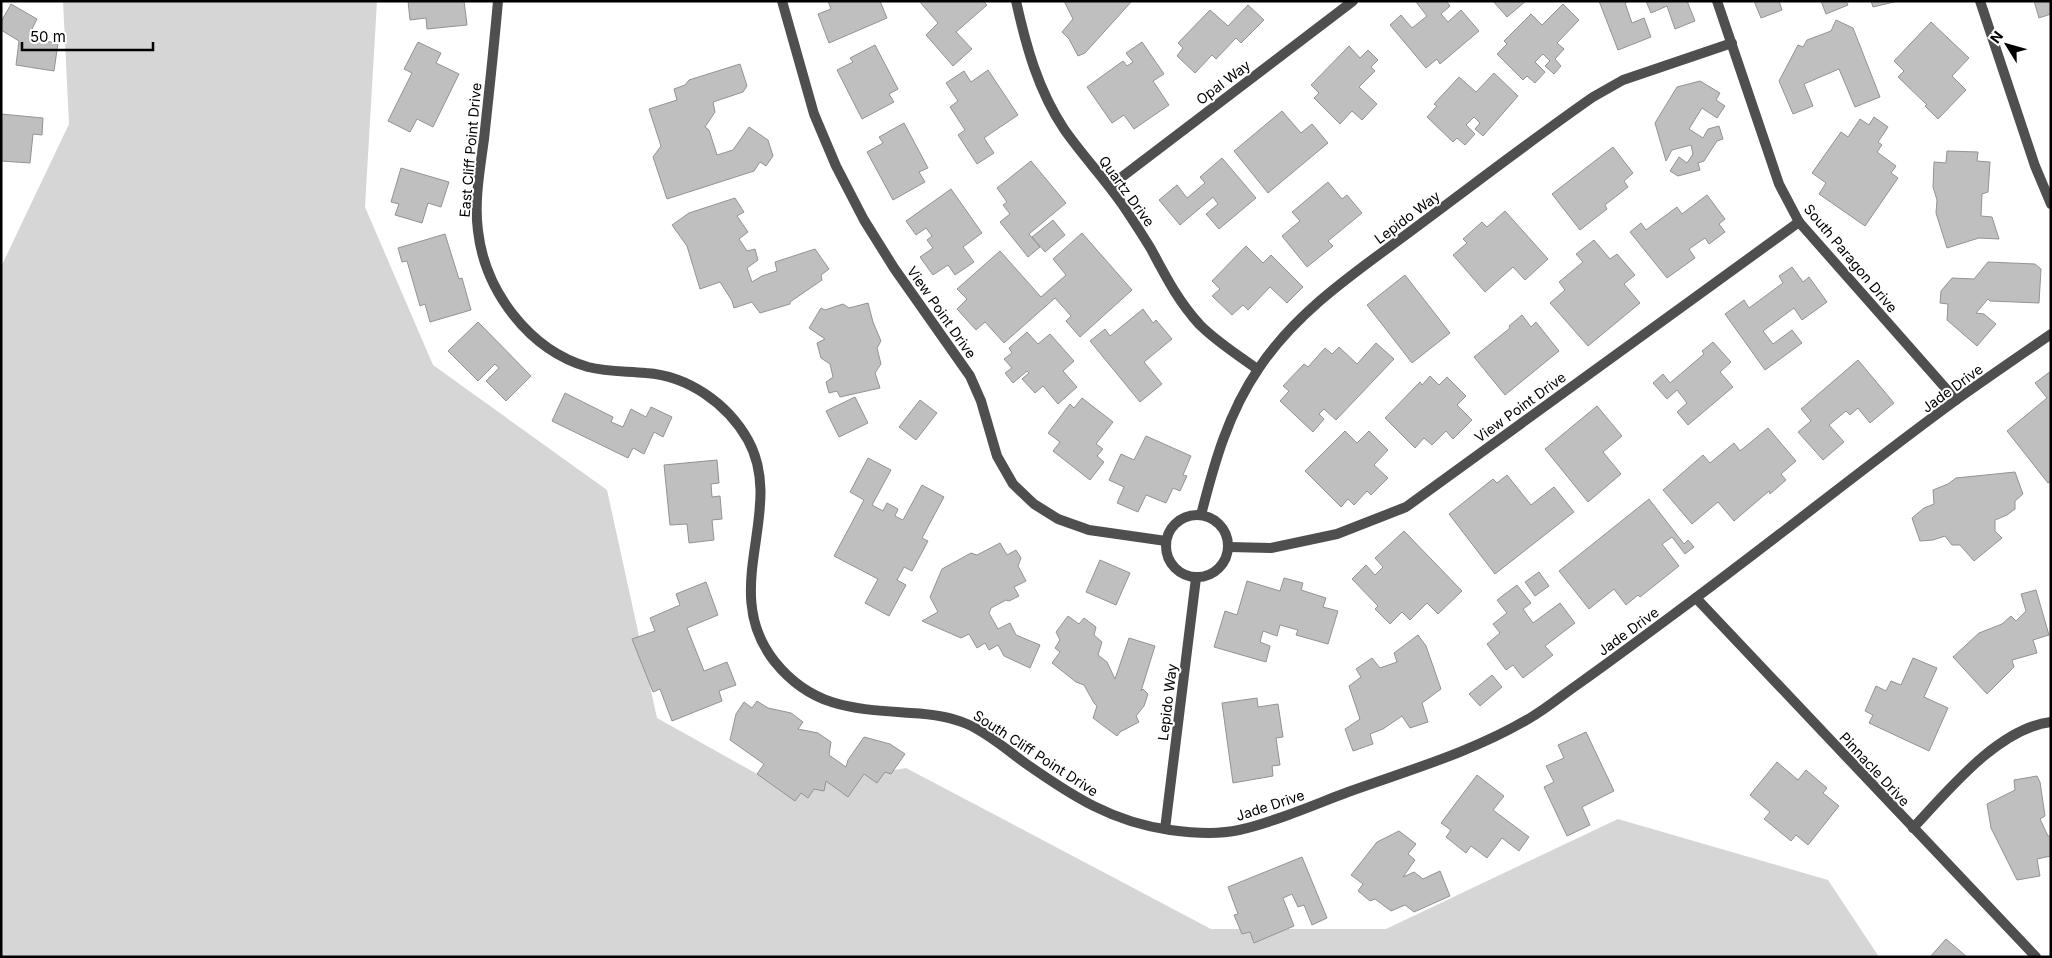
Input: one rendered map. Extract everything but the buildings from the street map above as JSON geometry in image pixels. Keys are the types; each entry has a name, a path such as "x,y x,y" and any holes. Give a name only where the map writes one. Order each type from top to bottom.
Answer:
{"street":[{"name":"East Cliff Point Drive","path":"498,1 477,194 477,228 483,260 494,288 514,316 539,342"},
{"name":"View Point Drive","path":"782,1 814,114 836,166 864,220 894,268 970,376 981,401 996,456 1013,484 1034,504 1058,519 1088,530 1166,542"},
{"name":"Quartz Drive","path":"1016,1 1028,51 1048,102 1064,128 1110,186 1151,249 1167,281 1182,304 1201,326 1258,369"},
{"name":"Opal Way","path":"1110,186 1353,1"},
{"name":"South Paragon Drive","path":"1717,1 1779,184 1799,222 1956,400"},
{"path":"1980,1 2035,166 2051,204"},
{"name":"Lepido Way","path":"1201,515 1216,458 1227,426 1258,369 1275,346 1321,299 1593,97 1622,80 1732,43"},
{"name":"View Point Drive","path":"1229,548 1270,548 1337,534 1406,506 1799,222"},
{"name":"Jade Drive","path":"1165,830 1199,833 1236,831 1304,809 1473,747 1531,718 1696,598 1956,400 2051,334"},
{"name":"South Cliff Point Drive","path":"539,342 584,366 618,373 648,373 679,380 706,394 730,415 748,440 759,467 760,496 750,579 750,606 757,630 772,658 790,678 811,693 838,705 859,709 947,717 972,726 1061,788 1089,805 1119,819 1165,830"},
{"path":"1201,515 1214,520 1222,527 1227,537 1229,548 1226,561 1219,569 1210,575 1196,578 1188,577 1177,571 1170,563 1166,552 1166,542 1172,528 1180,520 1190,516 1201,515"},
{"name":"Lepido Way","path":"1165,830 1196,578"},
{"name":"Pinnacle Drive","path":"1696,598 2036,957"},
{"path":"1913,828 1977,761 2009,738 2042,723 2051,722"}],"shaded area":[{"path":"63,1 377,1 365,207 433,365 607,490 657,718 784,789 906,768 1211,929 1386,929 1618,819 1828,880 1879,957 1,957 1,267 69,124"}]}
